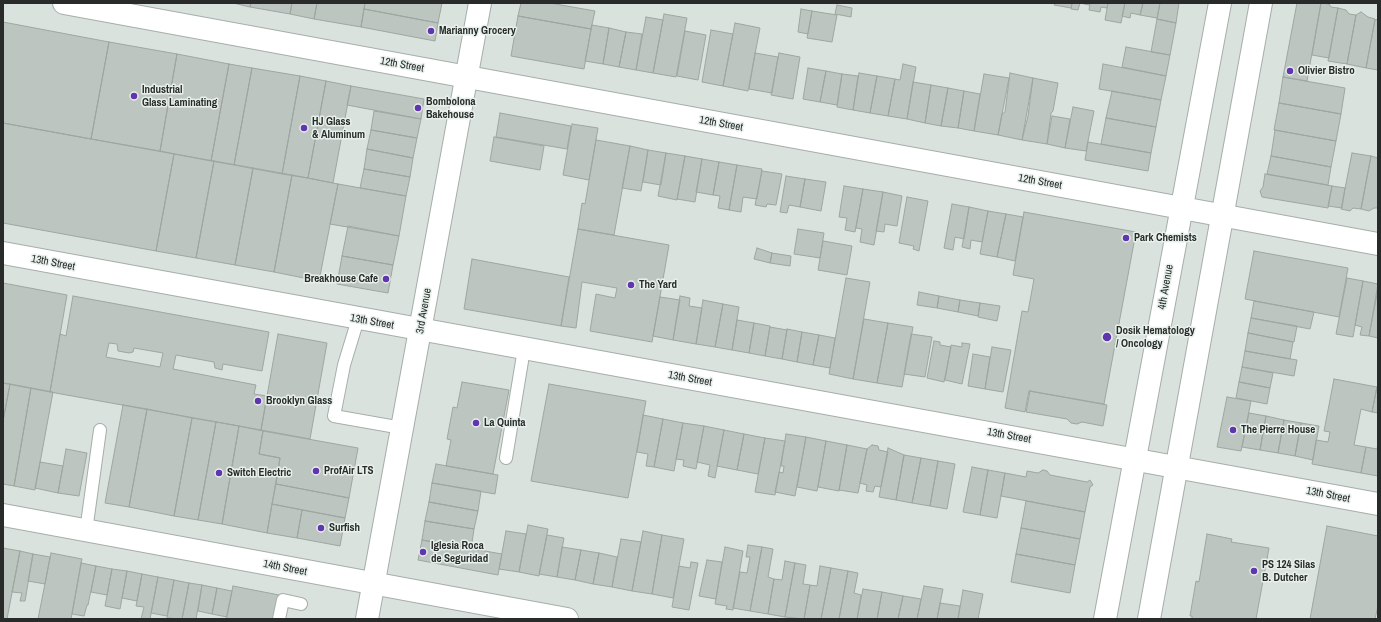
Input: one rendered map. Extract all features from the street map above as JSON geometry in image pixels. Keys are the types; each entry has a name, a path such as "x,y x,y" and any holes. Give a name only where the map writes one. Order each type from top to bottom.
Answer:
{"street":[{"name":"12th Street","path":"64,3 1378,244"},
{"name":"3rd Avenue","path":"367,619 480,3"},
{"name":"4th Avenue","path":"1105,619 1220,3"},
{"path":"1149,619 1261,3"},
{"name":"13th Street","path":"3,254 420,331 1177,466 1378,504"},
{"name":"14th Street","path":"3,515 567,619"}],"lane":[{"path":"358,319 344,365 334,416 402,428"},
{"path":"506,458 524,349"},
{"path":"86,531 100,430"},
{"path":"279,619 283,600 301,604"}],"building":[{"path":"233,3 251,3 250,7"},
{"path":"251,3 292,3 290,14 250,7"},
{"path":"292,3 317,3 314,19 290,14"},
{"path":"317,3 365,3 361,27 314,19"},
{"path":"365,3 442,3 438,23 364,9"},
{"path":"521,3 550,3 595,11 591,29 518,16"},
{"path":"1055,3 1072,3 1071,8 1054,5"},
{"path":"1072,3 1080,3 1078,10 1071,9"},
{"path":"1090,3 1108,3 1107,8 1101,7 1100,12 1089,10"},
{"path":"1108,3 1125,3 1121,23 1105,20"},
{"path":"1125,3 1143,3 1140,15 1131,13 1130,18 1122,16"},
{"path":"1143,3 1160,3 1157,18 1140,15"},
{"path":"1160,3 1179,3 1176,23 1157,19"},
{"path":"1297,3 1321,3 1307,81 1283,77"},
{"path":"1321,3 1329,4 1331,7 1338,8 1329,58 1312,55"},
{"path":"837,5 852,8 851,17 835,14"},
{"path":"1338,8 1346,10 1349,14 1356,15 1347,64 1328,61"},
{"path":"364,9 438,23 435,41 361,27"},
{"path":"801,9 812,11 808,34 798,32"},
{"path":"812,11 837,15 832,42 807,38"},
{"path":"1361,12 1368,17 1375,19 1366,68 1347,64 1356,15"},
{"path":"664,14 687,18 676,77 653,73"},
{"path":"518,16 591,29 584,69 511,56"},
{"path":"646,17 663,20 653,73 636,70"},
{"path":"1157,19 1176,23 1170,55 1151,52"},
{"path":"1378,19 1378,70 1366,68 1375,20"},
{"path":"3,22 109,42 91,139 3,123"},
{"path":"735,23 760,28 748,91 723,86"},
{"path":"592,25 609,28 603,64 585,61"},
{"path":"609,28 626,32 619,67 603,64"},
{"path":"711,30 733,34 723,86 702,82"},
{"path":"685,31 706,35 698,80 677,76"},
{"path":"626,32 642,34 636,70 619,67"},
{"name":"Industrial Glass Laminating","path":"109,42 177,54 160,151 91,139"},
{"path":"1126,47 1170,55 1166,76 1122,67"},
{"path":"755,53 778,57 772,93 749,89"},
{"path":"779,53 800,57 793,99 771,95"},
{"path":"177,54 229,64 211,161 160,151"},
{"path":"229,64 252,68 234,165 211,161"},
{"path":"903,64 916,67 907,119 888,116 895,79 900,80"},
{"path":"1103,64 1166,76 1161,100 1099,89"},
{"path":"252,68 300,76 282,174 234,165"},
{"path":"808,68 826,71 820,102 803,99"},
{"path":"826,71 842,74 837,105 820,102"},
{"path":"859,73 877,76 870,113 853,110"},
{"path":"1010,73 1033,78 1022,140 998,135 1002,114 1005,112"},
{"path":"842,74 858,76 853,110 837,107"},
{"path":"984,74 1009,78 998,135 974,131"},
{"name":"HJ Glass & Aluminum","path":"300,76 326,81 308,178 282,174"},
{"path":"877,76 895,79 888,116 870,113"},
{"path":"1283,77 1345,88 1341,114 1279,103"},
{"path":"1033,78 1058,83 1053,111 1051,113 1047,144 1022,140 1028,116"},
{"path":"326,81 351,86 333,183 308,178"},
{"path":"913,82 931,85 925,123 907,119"},
{"path":"931,85 948,88 941,126 925,123"},
{"path":"351,86 424,99 421,119 347,105"},
{"path":"948,88 964,91 958,128 941,126"},
{"path":"964,91 980,94 974,131 958,128"},
{"path":"1112,91 1161,100 1156,127 1106,118"},
{"path":"1279,103 1341,114 1336,141 1274,130"},
{"path":"1073,107 1094,111 1086,151 1065,148"},
{"path":"374,111 421,119 417,138 371,130"},
{"path":"500,113 571,126 567,149 496,137"},
{"path":"1052,116 1070,119 1065,148 1047,144"},
{"path":"1106,118 1156,127 1151,153 1101,144"},
{"path":"3,123 174,154 156,251 3,223"},
{"path":"572,124 598,128 589,180 563,175"},
{"path":"371,130 417,138 413,158 367,149"},
{"path":"1275,130 1336,141 1331,167 1271,156"},
{"path":"494,137 544,146 540,170 490,161"},
{"path":"596,140 630,146 614,235 578,229 582,203 585,204"},
{"path":"1088,142 1151,153 1148,171 1085,160"},
{"path":"630,146 648,150 641,191 622,188"},
{"path":"367,149 413,158 410,177 364,169"},
{"path":"648,150 666,153 661,185 643,182"},
{"path":"666,153 685,156 677,200 658,196"},
{"path":"1352,153 1371,156 1361,209 1353,208 1350,211 1341,209"},
{"path":"174,154 214,161 196,258 156,251"},
{"path":"685,156 702,159 695,202 677,199"},
{"path":"1271,156 1331,167 1328,185 1267,174"},
{"path":"1371,156 1378,158 1378,208 1374,208 1369,211 1361,209"},
{"path":"702,159 719,162 713,195 696,192"},
{"path":"214,161 253,168 235,265 196,258"},
{"path":"719,162 737,165 729,210 718,208 720,196 713,195"},
{"path":"737,165 762,169 757,199 743,197 741,212 729,210"},
{"path":"253,168 292,175 274,272 235,265"},
{"path":"364,169 410,177 406,196 360,188"},
{"path":"762,171 782,174 776,205 767,204 766,207 755,205"},
{"path":"1265,174 1332,186 1328,208 1262,197 1260,191 1263,187"},
{"path":"292,175 338,184 319,281 274,272"},
{"path":"786,176 805,179 800,207 789,205 787,213 780,212"},
{"path":"805,179 826,182 821,211 800,207"},
{"path":"338,184 406,196 399,236 330,224"},
{"path":"844,186 863,189 855,232 845,230 847,218 839,217"},
{"path":"1332,186 1345,188 1342,208 1328,206"},
{"path":"863,189 883,192 874,245 860,242 862,229 856,228"},
{"path":"883,192 902,196 897,226 885,224 884,232 876,231"},
{"path":"907,197 928,201 919,251 913,249 914,246 899,243"},
{"path":"952,204 969,207 964,239 955,237 953,250 944,248"},
{"path":"969,207 988,211 982,242 971,240 970,249 962,247"},
{"path":"988,211 1006,214 997,257 980,254"},
{"path":"1024,212 1136,232 1104,404 1029,391 1025,412 1005,408 1022,311 1028,312 1034,279 1013,275"},
{"path":"1006,214 1023,217 1015,261 997,257"},
{"path":"348,226 399,236 393,265 342,256"},
{"name":"The Yard","path":"578,229 669,245 652,342 590,331 596,294 615,298 617,288 582,282 576,328 561,326"},
{"path":"798,229 824,233 820,258 794,254"},
{"path":"823,241 852,246 847,275 818,270"},
{"path":"757,248 772,253 770,263 754,259"},
{"path":"1254,251 1348,268 1339,317 1245,299"},
{"path":"772,253 791,256 790,266 770,263"},
{"path":"342,256 393,265 388,293 337,284"},
{"path":"472,259 569,277 561,326 464,309"},
{"path":"846,278 870,282 853,379 829,374"},
{"path":"1347,278 1363,281 1353,337 1336,334"},
{"path":"1363,281 1378,284 1369,336 1360,335 1362,327 1355,325"},
{"path":"3,283 67,295 50,392 3,383"},
{"path":"1378,289 1378,338 1369,336"},
{"path":"919,292 939,296 937,308 917,305"},
{"path":"73,296 269,332 262,371 223,364 222,370 215,368 214,362 176,355 173,369 256,385 254,394 267,396 261,430 50,392 60,334 66,336","holes":["109,343 117,344 118,351 129,353 133,352 134,348 163,353 160,367 106,357"]},
{"path":"680,296 690,298 689,306 702,308 696,344 673,340"},
{"path":"939,296 960,300 958,312 937,308"},
{"path":"660,297 680,300 673,340 653,336"},
{"path":"703,300 723,304 715,347 696,344"},
{"path":"960,300 980,303 978,316 958,312"},
{"path":"1254,301 1314,312 1310,329 1251,318"},
{"path":"980,303 1000,306 997,321 978,317"},
{"path":"723,304 739,307 732,350 715,347"},
{"path":"1251,318 1297,326 1294,342 1248,333"},
{"path":"864,319 888,323 877,383 853,379"},
{"path":"737,320 754,323 749,353 732,350"},
{"path":"754,323 770,326 765,356 749,353"},
{"path":"888,323 913,327 902,387 877,383"},
{"path":"770,327 787,330 782,359 765,356"},
{"path":"787,329 802,332 797,362 782,359"},
{"path":"802,332 819,335 813,365 797,362"},
{"path":"1248,333 1293,342 1290,359 1245,351"},
{"path":"278,334 327,343 310,439 261,430"},
{"path":"911,334 932,337 925,377 904,374"},
{"path":"819,335 835,338 830,368 813,365"},
{"path":"934,341 940,342 940,345 951,347 944,382 927,378"},
{"path":"962,343 970,344 962,384 945,380 951,345 962,347"},
{"path":"992,347 1011,350 1003,392 985,389"},
{"path":"1245,351 1297,360 1294,376 1242,367"},
{"path":"973,354 990,357 985,389 968,386"},
{"path":"1242,367 1273,373 1270,388 1239,382"},
{"path":"1334,379 1377,387 1372,412 1361,409 1354,445 1366,447 1361,473 1312,464 1316,440 1328,442 1330,432 1324,431"},
{"name":"La Quinta","path":"462,382 509,390 493,474 446,466 451,440 447,439 453,407 457,408"},
{"path":"1239,382 1270,388 1267,404 1236,398"},
{"path":"3,383 10,384 3,421"},
{"path":"10,384 31,388 14,486 3,484 3,421"},
{"path":"549,384 646,401 628,498 531,481"},
{"path":"1378,387 1378,413 1372,412"},
{"path":"31,388 53,392 35,490 14,486"},
{"path":"1030,391 1107,405 1103,426 1082,422 1077,424 1071,423 1067,419 1026,412"},
{"name":"The Pierre House","path":"1227,397 1251,401 1241,451 1217,447"},
{"path":"123,405 147,409 129,507 105,503"},
{"path":"147,409 192,418 174,516 129,507"},
{"path":"1249,413 1266,416 1260,450 1242,447"},
{"path":"643,415 663,419 654,467 646,466 648,454 637,452"},
{"path":"1266,416 1284,420 1278,453 1260,450"},
{"path":"192,418 216,422 198,520 174,516"},
{"path":"663,419 683,423 674,471 654,467"},
{"path":"1284,420 1301,423 1295,456 1278,453"},
{"name":"Switch Electric","path":"216,422 239,426 222,524 198,520"},
{"path":"683,423 704,426 696,469 683,466 684,460 676,459"},
{"path":"1301,423 1319,426 1313,460 1295,456"},
{"path":"239,426 263,431 259,454 280,458 267,533 222,524"},
{"path":"704,426 724,430 715,478 708,476 710,465 697,462"},
{"path":"724,430 744,434 737,470 717,466"},
{"name":"ProfAir LTS","path":"263,431 358,448 349,498 276,484 280,458 259,454"},
{"path":"744,434 765,438 758,474 737,470"},
{"path":"786,434 806,437 795,496 775,492 779,472 783,473 784,466 781,466"},
{"path":"806,437 826,441 817,491 797,487"},
{"path":"765,438 785,441 775,495 755,492"},
{"path":"826,441 847,445 839,491 818,487"},
{"path":"1378,444 1378,476 1361,473 1366,447 1377,449"},
{"path":"847,445 867,449 858,493 839,490"},
{"path":"872,445 878,446 879,450 888,452 881,487 875,486 873,492 866,491 867,485 860,483 867,449"},
{"path":"888,448 904,455 896,500 879,497"},
{"path":"66,449 87,453 79,496 58,493"},
{"path":"904,455 921,458 912,503 896,500"},
{"path":"921,458 938,461 930,506 912,503"},
{"path":"938,461 955,464 947,509 930,506"},
{"path":"40,462 63,466 58,493 35,488"},
{"path":"436,464 498,475 495,494 432,483"},
{"path":"972,467 988,470 980,515 963,512"},
{"path":"988,470 1005,473 997,518 980,515"},
{"path":"1043,470 1047,471 1050,475 1087,482 1090,480 1093,485 1090,487 1085,512 1001,496 1005,473 1026,477 1027,471 1038,473"},
{"path":"432,483 481,491 478,511 429,502"},
{"path":"276,484 349,498 345,518 272,504"},
{"path":"1026,501 1085,512 1080,539 1021,528"},
{"path":"429,502 478,511 474,529 425,521"},
{"path":"272,504 302,510 297,538 267,533"},
{"name":"Surfish","path":"302,510 345,518 340,546 297,538"},
{"path":"425,521 474,529 471,549 422,540"},
{"path":"528,525 548,529 539,576 519,572"},
{"path":"1327,526 1378,536 1378,606 1375,619 1310,619"},
{"path":"1021,528 1080,539 1075,565 1016,554"},
{"path":"506,531 526,534 519,572 499,569"},
{"path":"643,531 662,535 652,594 632,591"},
{"path":"1207,534 1232,539 1231,542 1269,548 1256,619 1192,619 1192,616 1190,616 1196,581 1199,582"},
{"path":"547,535 564,538 557,577 539,574"},
{"path":"662,535 684,539 673,598 652,594"},
{"path":"621,539 641,542 632,591 612,587"},
{"path":"422,540 502,554 498,575 418,560"},
{"path":"748,545 762,547 750,611 733,608 740,572 747,573 750,557 746,557"},
{"path":"562,547 581,550 575,580 557,577"},
{"path":"725,547 743,551 733,610 726,609 727,606 715,604"},
{"path":"762,547 773,549 768,577 774,579 768,614 750,611"},
{"path":"3,548 20,551 7,619 3,619"},
{"path":"581,550 599,553 593,584 575,580"},
{"path":"20,551 33,554 25,601 20,601 22,593 12,592"},
{"path":"51,553 82,559 71,619 38,619"},
{"path":"599,553 617,557 612,587 593,584"},
{"path":"33,554 50,557 45,584 28,581"},
{"path":"1016,554 1075,565 1070,593 1011,582"},
{"path":"707,560 722,562 716,599 699,596"},
{"path":"785,561 795,563 785,617 768,614 774,579 782,580"},
{"path":"691,562 698,563 689,610 672,607 679,566 690,568"},
{"path":"81,563 96,566 88,605 84,616 72,614"},
{"path":"795,563 806,565 803,584 810,585 804,619 785,617"},
{"path":"96,566 112,569 107,595 91,592"},
{"path":"820,566 831,568 821,619 804,619 810,585 817,586"},
{"path":"831,568 848,571 839,619 821,619"},
{"path":"112,569 127,571 120,609 105,606"},
{"path":"127,571 142,574 137,601 122,598"},
{"path":"848,571 858,573 854,593 861,595 857,619 839,619"},
{"path":"142,574 158,577 150,619 141,619 144,607 136,606"},
{"path":"158,577 174,580 167,616 151,613"},
{"path":"174,580 189,583 182,619 167,618"},
{"path":"189,583 202,585 196,619 182,619"},
{"path":"202,585 217,588 212,614 198,611"},
{"path":"233,586 279,595 274,619 226,619"},
{"path":"924,586 943,589 937,619 917,619"},
{"path":"217,588 232,591 227,617 212,614"},
{"path":"863,589 882,592 877,619 857,619"},
{"path":"963,590 983,594 978,619 958,619"},
{"path":"882,592 903,596 898,619 877,619"},
{"path":"903,596 921,599 917,619 898,619"},
{"path":"940,603 960,606 958,619 937,619"}],"place":[{"name":"Marianny Grocery","path":"431,31"},
{"name":"Olivier Bistro","path":"1290,71"},
{"name":"Industrial Glass Laminating","path":"134,96"},
{"name":"Bombolona Bakehouse","path":"418,108"},
{"name":"HJ Glass & Aluminum","path":"304,128"},
{"name":"Park Chemists","path":"1126,238"},
{"name":"Breakhouse Cafe","path":"386,279"},
{"name":"The Yard","path":"631,285"},
{"name":"Dosik Hematology / Oncology","path":"1107,337"},
{"name":"Brooklyn Glass","path":"258,401"},
{"name":"La Quinta","path":"476,423"},
{"name":"The Pierre House","path":"1233,430"},
{"name":"ProfAir LTS","path":"316,471"},
{"name":"Switch Electric","path":"219,473"},
{"name":"Surfish","path":"321,528"},
{"name":"Iglesia Roca de Seguridad","path":"423,552"},
{"name":"PS 124 Silas B. Dutcher","path":"1254,571"}]}
